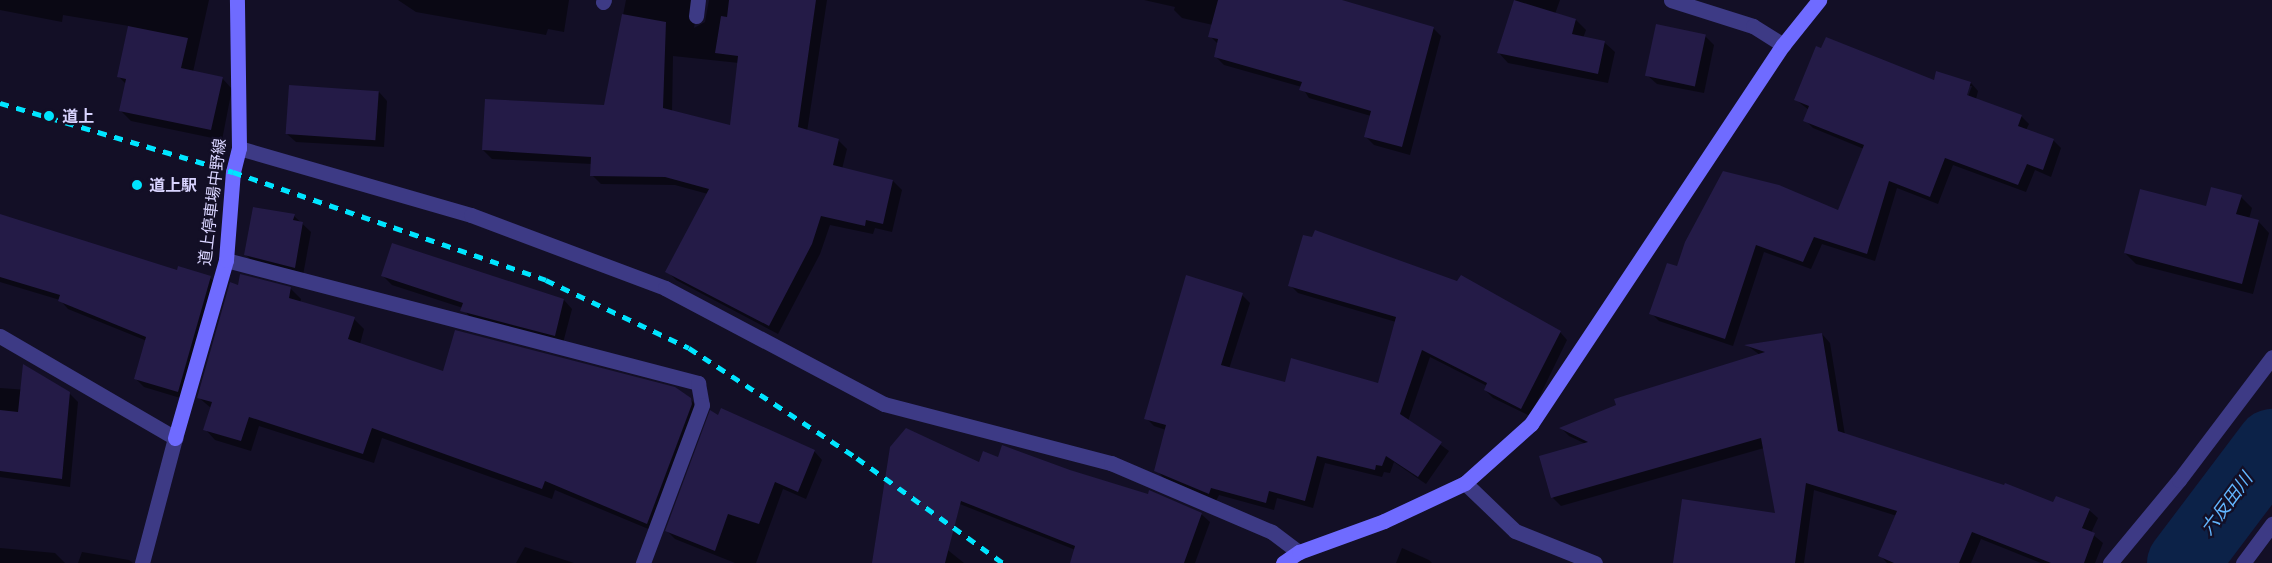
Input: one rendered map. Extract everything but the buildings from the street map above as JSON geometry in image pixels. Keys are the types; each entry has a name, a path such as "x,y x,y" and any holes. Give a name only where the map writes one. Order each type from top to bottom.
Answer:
{"street":[{"name":"道上停車場中野線","path":"175,438 226,260 233,172 239,148 237,0"},
{"path":"1671,0 1753,26 1783,45"},
{"path":"1283,563 1299,552 1384,521 1465,483 1531,424 1783,45 1819,0"},
{"path":"239,148 471,214 664,288 884,404 1111,463 1272,532 1299,552"},
{"path":"226,260 698,383 702,405 643,563"},
{"path":"0,336 175,438 142,563"},
{"path":"2110,563 2179,480 2272,357"},
{"path":"1465,483 1515,531 1595,563"},
{"path":"2243,563 2272,524"}],"waterway":[{"name":"六反田川","path":"2183,563 2272,445"}],"railway":[{"path":"0,103 233,172 546,280 689,348 857,458 1003,563"}],"place":[{"name":"道上","path":"49,116"},
{"name":"道上駅","path":"137,185"}]}
